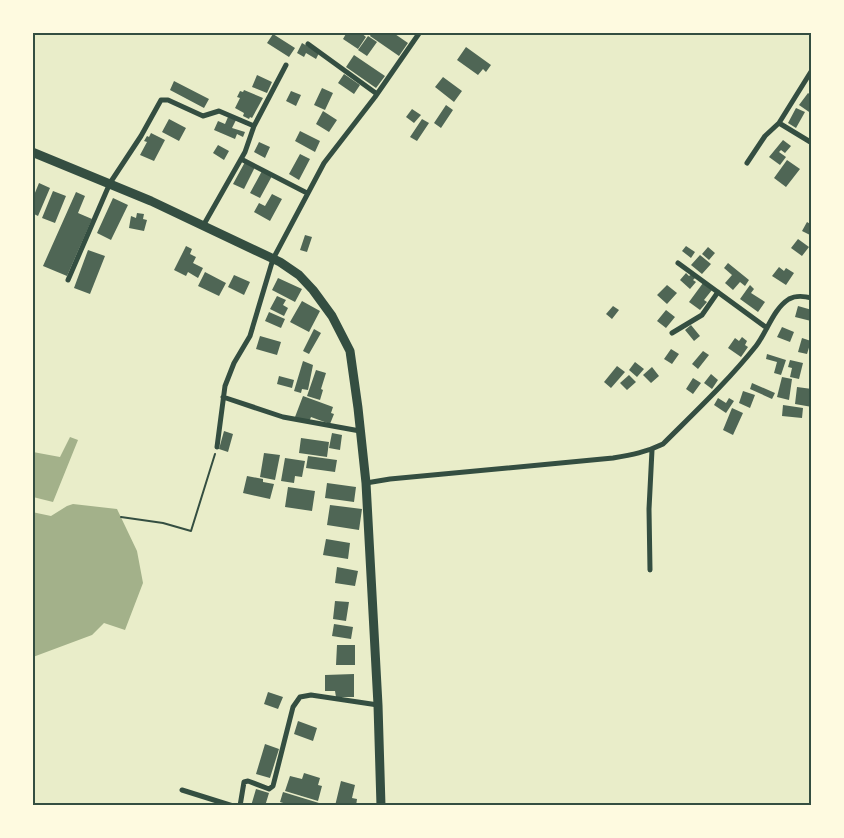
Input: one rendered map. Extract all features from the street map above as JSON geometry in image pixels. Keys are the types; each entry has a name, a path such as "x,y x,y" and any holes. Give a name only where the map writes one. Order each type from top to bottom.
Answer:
{"main road":[{"path":"32,152 110,183 273,259 299,275 313,290 332,316 350,351 366,483 378,705 381,806"}],"street":[{"path":"217,447 225,386 234,363 250,336 273,259 324,163 377,94 420,32"},
{"path":"308,44 377,94"},
{"path":"203,226 228,180 242,159 254,126 286,65"},
{"path":"746,163 765,136 779,123 812,70"},
{"path":"68,280 110,183 141,136 161,100 168,100 203,116 219,111 254,126"},
{"path":"779,123 812,143"},
{"path":"242,159 307,193"},
{"path":"678,263 767,328"},
{"path":"672,333 702,315 718,292"},
{"path":"366,483 415,476 613,458 652,450 663,444 730,378 758,344 780,307 796,296 812,298"},
{"path":"223,397 283,417 360,431"},
{"path":"650,570 649,509 652,450"},
{"path":"240,806 244,782 248,781 269,789 273,786 293,707 300,697 311,694 378,705"},
{"path":"182,790 233,806"}],"path":[{"path":"121,517 163,523 191,531 217,447"}],"shaded area":[{"path":"70,437 78,440 53,502 33,497 33,452 60,457"},
{"path":"73,504 117,509 137,551 143,583 125,630 104,623 92,635 33,657 32,512 51,516"}],"building":[{"path":"347,32 360,32 366,37 358,49 343,39"},
{"path":"372,32 392,32 408,43 399,56 370,36"},
{"path":"273,34 295,48 289,57 267,43"},
{"path":"368,36 377,42 367,56 358,50"},
{"path":"302,43 319,53 316,59 306,53 304,57 297,53"},
{"path":"466,47 491,65 486,72 483,69 478,75 457,60"},
{"path":"354,55 385,76 376,88 346,67"},
{"path":"344,74 360,85 354,94 338,83"},
{"path":"257,75 272,82 267,93 252,87"},
{"path":"443,77 462,91 454,102 435,87"},
{"path":"174,81 209,99 204,108 170,90"},
{"path":"322,88 333,93 325,110 314,105"},
{"path":"244,90 263,98 252,118 250,117 249,119 243,116 244,113 235,108 240,98 237,97 240,91 243,92"},
{"path":"291,91 301,95 296,106 286,101"},
{"path":"808,93 812,96 812,114 799,105"},
{"path":"446,105 453,110 441,128 434,123"},
{"path":"796,108 805,112 796,128 788,123"},
{"path":"412,109 421,115 414,123 406,117"},
{"path":"323,111 337,120 329,132 316,124"},
{"path":"228,117 236,120 232,128 245,132 243,137 237,134 235,139 214,130 218,121 225,124"},
{"path":"169,119 186,128 179,141 162,132"},
{"path":"422,119 429,123 417,141 410,137"},
{"path":"300,131 320,141 315,152 295,141"},
{"path":"151,133 165,140 154,161 140,155 147,142 144,141"},
{"path":"783,140 791,146 785,153 781,150 779,152 786,157 780,165 769,157"},
{"path":"259,142 270,147 265,158 254,152"},
{"path":"218,145 229,151 224,160 213,153"},
{"path":"300,154 310,159 299,180 289,174"},
{"path":"787,160 800,169 786,187 774,178"},
{"path":"245,162 255,167 244,189 233,184"},
{"path":"262,171 272,176 260,198 250,193"},
{"path":"39,183 50,188 38,216 32,213 32,200"},
{"path":"53,191 66,196 55,223 42,218"},
{"path":"76,192 85,196 78,213 92,219 67,276 43,266"},
{"path":"272,194 282,199 270,221 254,212 259,203 265,206"},
{"path":"113,198 128,205 111,240 97,233"},
{"path":"137,213 144,214 143,219 147,220 144,231 129,228 131,216 136,218"},
{"path":"807,222 812,225 812,236 802,231"},
{"path":"305,235 312,237 307,252 300,250"},
{"path":"798,239 809,247 802,256 791,248"},
{"path":"186,246 192,249 190,254 196,257 193,263 203,268 198,278 188,272 186,276 174,270"},
{"path":"686,246 695,252 691,258 682,251"},
{"path":"708,247 715,253 709,260 702,254"},
{"path":"88,250 105,256 90,294 74,288"},
{"path":"700,255 711,264 702,274 691,265"},
{"path":"728,263 749,280 745,286 740,282 733,290 725,283 732,275 724,268"},
{"path":"779,267 784,271 786,268 794,273 786,285 772,276"},
{"path":"205,272 226,283 219,296 198,286"},
{"path":"686,273 689,276 692,274 696,277 693,280 696,282 690,289 680,280"},
{"path":"234,275 250,282 244,295 228,287"},
{"path":"278,278 302,289 295,302 272,290"},
{"path":"703,283 712,290 704,300 707,302 700,310 689,302"},
{"path":"667,285 677,293 667,304 657,295"},
{"path":"750,285 754,289 751,293 765,302 758,312 740,299"},
{"path":"277,296 286,300 283,305 288,308 284,316 270,309"},
{"path":"302,301 320,311 309,332 290,322"},
{"path":"613,306 619,310 612,319 606,314"},
{"path":"798,306 812,310 811,321 795,317"},
{"path":"666,310 675,317 666,328 657,321"},
{"path":"269,312 285,319 281,328 265,321"},
{"path":"691,325 700,336 694,341 685,330"},
{"path":"782,327 794,332 790,342 777,337"},
{"path":"314,329 321,333 309,354 303,351"},
{"path":"260,336 281,342 277,355 256,349"},
{"path":"742,337 747,341 745,345 748,347 741,357 728,348 735,338 739,341"},
{"path":"802,338 811,341 807,354 798,352"},
{"path":"671,349 679,354 672,364 664,359"},
{"path":"703,351 709,355 698,369 692,364"},
{"path":"767,354 786,360 781,375 774,373 777,362 766,359"},
{"path":"790,360 803,363 799,379 790,377 792,368 788,367"},
{"path":"303,361 313,365 308,390 302,389 301,393 294,391"},
{"path":"635,362 644,369 637,377 629,370"},
{"path":"617,366 625,372 611,388 604,382"},
{"path":"652,367 659,376 651,383 643,375"},
{"path":"316,370 326,373 320,400 307,396"},
{"path":"711,374 718,380 712,389 704,383"},
{"path":"629,375 636,382 627,390 620,383"},
{"path":"279,376 294,380 292,388 277,384"},
{"path":"782,377 792,379 789,400 777,397"},
{"path":"693,378 701,383 693,394 686,389"},
{"path":"752,383 775,393 772,399 750,389"},
{"path":"797,387 812,389 812,407 795,404"},
{"path":"743,391 755,395 750,408 739,403"},
{"path":"303,396 333,407 331,413 334,414 330,424 311,417 309,422 295,417"},
{"path":"718,398 726,403 729,398 734,401 726,413 714,405"},
{"path":"783,405 803,408 802,418 782,416"},
{"path":"732,408 743,413 733,435 723,430"},
{"path":"224,431 233,434 228,452 219,449"},
{"path":"332,433 342,435 340,450 329,448"},
{"path":"301,438 329,442 327,457 299,453"},
{"path":"264,453 280,455 275,480 260,477"},
{"path":"308,456 337,460 335,472 306,468"},
{"path":"285,458 305,461 302,477 295,476 294,483 281,481"},
{"path":"247,476 263,479 263,482 274,484 270,499 243,493"},
{"path":"327,483 356,487 354,502 325,498"},
{"path":"288,487 315,491 312,511 285,507"},
{"path":"330,505 362,509 359,530 327,525"},
{"path":"326,539 350,543 348,559 323,555"},
{"path":"337,567 358,571 355,586 335,583"},
{"path":"335,601 349,602 346,621 333,619"},
{"path":"334,624 353,627 351,639 332,636"},
{"path":"337,645 355,645 355,665 336,665"},
{"path":"354,674 354,697 336,697 335,691 325,691 325,675"},
{"path":"268,692 283,697 278,709 264,704"},
{"path":"298,721 317,728 313,741 294,734"},
{"path":"265,744 279,749 270,778 256,774"},
{"path":"304,773 320,778 318,785 322,786 318,801 285,791 290,776 302,779"},
{"path":"341,781 355,785 352,798 357,799 356,806 335,806"},
{"path":"256,789 269,793 265,806 251,806"},
{"path":"283,792 319,803 319,806 293,806 280,802"}]}
